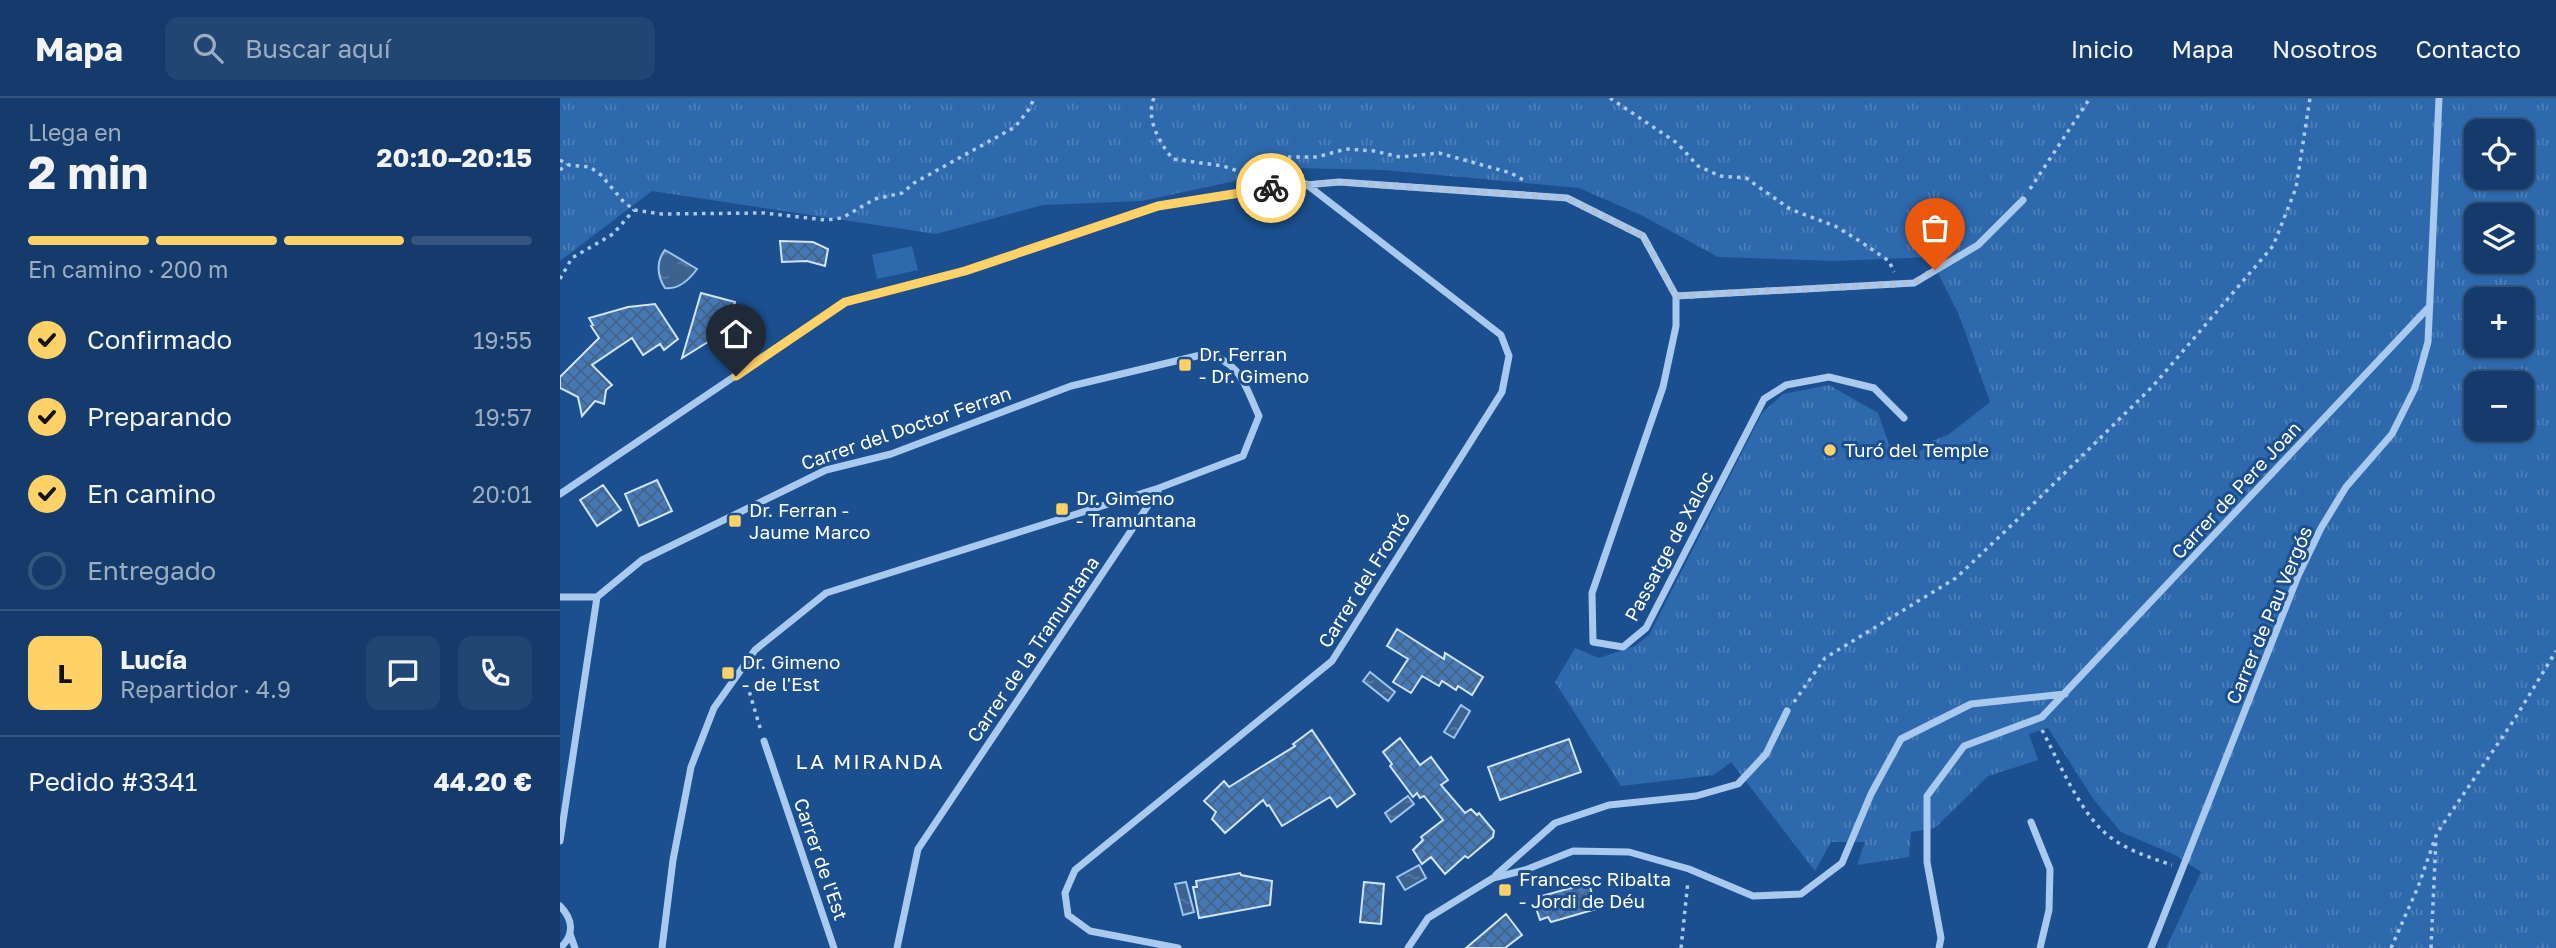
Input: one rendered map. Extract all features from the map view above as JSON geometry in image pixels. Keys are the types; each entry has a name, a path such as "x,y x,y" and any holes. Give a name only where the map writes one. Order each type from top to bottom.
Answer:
{"street":[{"name":"Carrer de Pau Vergós","path":"2151,948 2298,576 2321,528 2346,486 2392,434 2415,388 2428,342 2439,98"},
{"path":"560,494 845,302 965,271 1158,206 1305,184 1339,182 1567,198 1643,236 1676,296 1914,283 1978,245 2023,200"},
{"name":"Carrer del Frontó","path":"1178,948 1090,931 1079,923 1069,915 1065,893 1075,870 1332,661 1502,392 1508,356 1501,335 1305,184"},
{"name":"Passatge de Xaloc","path":"1676,296 1676,326 1663,387 1592,593 1593,642 1623,647 1646,628 1764,399 1786,385 1829,377 1874,388 1904,418"},
{"name":"Carrer de Pere Joan","path":"1939,948 1941,938 1927,862 1927,796 1964,746 2042,717 2430,307"},
{"name":"Carrer del Doctor Ferran","path":"597,597 642,560 825,470 891,454 1071,386 1205,354 1216,356 1234,367 1259,416 1243,456 1160,488"},
{"path":"662,948 673,860 691,767 715,708 755,650 826,593 1160,488"},
{"name":"Carrer de la Tramuntana","path":"897,948 918,849 1160,488"},
{"path":"560,597 597,597 560,841"},
{"path":"1493,877 1525,870 1573,851 1629,852 1689,869 1753,896 1801,894 1842,863 1871,794 1901,738 1971,704 2065,694"},
{"path":"1408,948 1428,918 1493,877 1555,823 1609,805 1696,796 1738,784 1766,754 1787,711"},
{"name":"Carrer de l'Est","path":"764,741 834,948"},
{"path":"2031,822 2050,869 2049,910 2040,948"},
{"path":"560,906 569,917 570,934 575,948"},
{"path":"560,948 570,934"}],"path":[{"path":"560,160 567,164 590,167 601,174 634,210 663,214 764,213 826,220 842,218 875,199 902,193 914,183 1015,127 1030,108 1034,98"},
{"path":"1154,98 1151,114 1153,124 1166,151 1173,159 1253,172 1278,157 1317,157 1346,149 1374,151 1401,158 1439,153 1511,173 1536,186 1542,196"},
{"path":"1610,98 1638,114 1677,143 1698,166 1720,176 1746,178 1790,209 1835,226 1858,240 1889,261 1899,284"},
{"path":"2023,200 2090,98"},
{"path":"1787,711 1825,658 1956,578 2019,519 2153,386 2273,246 2296,188 2310,98"},
{"path":"560,170 567,164"},
{"path":"560,279 572,258 613,234 634,210"},
{"path":"2391,948 2418,887 2437,833 2514,720 2556,650"},
{"path":"742,669 764,741"},
{"path":"2036,719 2083,805 2104,832 2131,850 2182,869"},
{"path":"2431,948 2437,833"},
{"path":"1681,948 1689,869"}],"green space":[{"path":"560,98 2556,98 2556,948 2166,948 2201,872 2175,855 2121,832 2094,800 2048,728 2029,734 2038,760 1988,776 1935,828 1911,832 1909,857 1857,865 1865,842 1831,842 1815,871 1731,762 1714,775 1621,786 1555,682 1575,648 1599,658 1635,646 1649,635 1762,413 1783,394 1829,385 1878,413 1891,451 1910,460 1932,441 1948,435 1990,402 1959,315 1930,257 1835,261 1718,257 1641,215 1579,188 1384,170 1295,168 1142,201 1043,205 936,234 652,191 560,261"},
{"path":"912,246 918,270 877,279 872,255"}],"water":[{"path":"665,250 697,269 679,286 665,288 660,279 659,264"},
{"path":"1370,672 1395,692 1388,701 1363,681"},
{"path":"1461,705 1470,711 1454,738 1444,732"},
{"path":"1408,796 1414,804 1391,822 1385,813"},
{"path":"1419,865 1426,878 1405,890 1397,877"},
{"path":"1186,882 1194,912 1183,915 1175,884"}],"building":[{"path":"780,241 813,242 828,249 825,266 807,261 782,262"},
{"path":"701,293 735,302 725,339 716,337 682,358"},
{"path":"655,304 678,339 664,350 660,344 643,355 632,338 592,365 612,385 606,390 604,404 595,401 582,416 578,397 560,388 560,377 599,338 589,318 628,307"},
{"path":"657,480 672,511 639,526 625,494"},
{"path":"603,485 621,510 597,526 580,500"},
{"path":"1397,629 1444,659 1445,653 1483,677 1472,695 1458,686 1456,690 1442,681 1439,686 1422,676 1411,693 1393,682 1408,659 1387,646"},
{"path":"1312,730 1355,794 1337,807 1330,797 1282,826 1263,800 1225,833 1212,819 1216,812 1204,801 1224,781 1229,787 1295,746 1293,744"},
{"path":"1400,738 1420,765 1431,757 1448,780 1441,785 1465,813 1471,809 1477,815 1479,813 1494,831 1493,837 1445,874 1431,857 1422,864 1413,850 1423,840 1421,837 1443,820 1424,796 1420,798 1417,793 1413,797 1390,766 1392,764 1383,752"},
{"path":"1569,739 1581,772 1500,800 1488,767"},
{"path":"1240,873 1272,881 1270,905 1199,918 1193,887 1197,887 1196,881"},
{"path":"1364,882 1384,884 1381,924 1360,922"},
{"path":"1589,883 1596,909 1551,922 1548,917 1540,920 1535,905 1544,903 1542,896"},
{"path":"1506,914 1522,935 1505,948 1466,948"}],"way so far":[{"path":"1271,188 1339,182 1567,198 1643,236 1676,296 1914,283 1935,270"}],"place":[{"name":"Dr. Ferran - Dr. Gimeno","path":"1185,365"},
{"name":"Turó del Temple","path":"1830,450"},
{"name":"Dr. Gimeno - Tramuntana","path":"1062,509"},
{"name":"Dr. Ferran - Jaume Marco","path":"735,521"},
{"name":"Dr. Gimeno - de l'Est","path":"728,673"},
{"name":"Francesc Ribalta - Jordi de Déu","path":"1505,890"}],"district":[{"name":"LA MIRANDA","path":"870,762"}],"route":[{"path":"736,376 845,302 965,271 1158,206 1271,188"}]}
